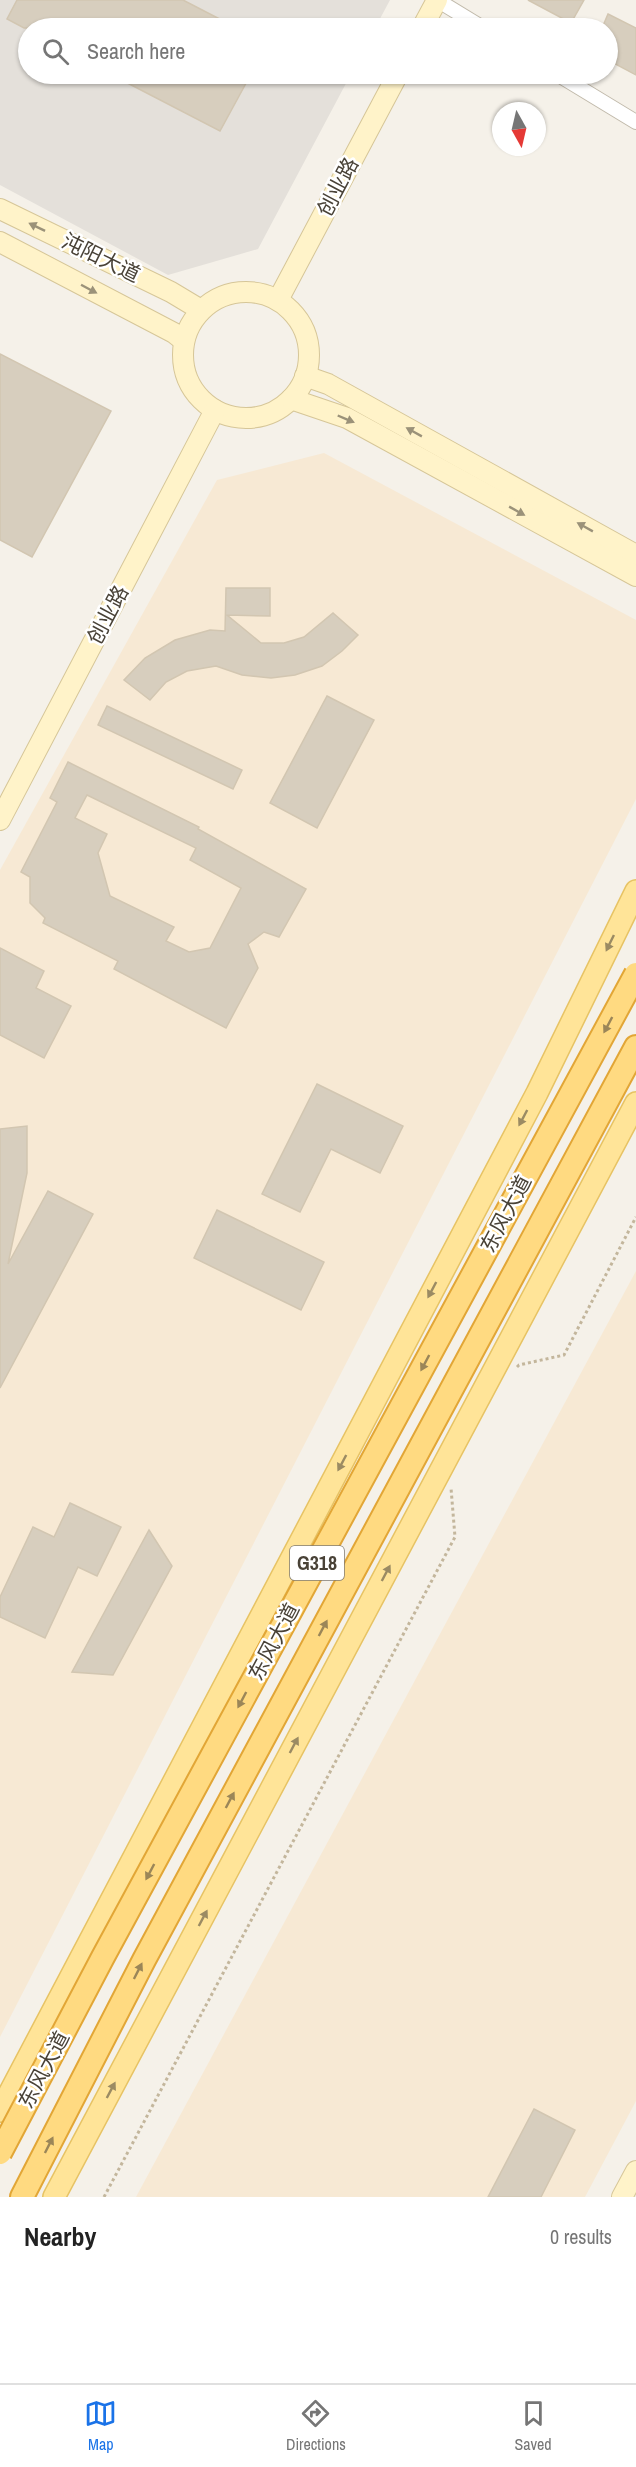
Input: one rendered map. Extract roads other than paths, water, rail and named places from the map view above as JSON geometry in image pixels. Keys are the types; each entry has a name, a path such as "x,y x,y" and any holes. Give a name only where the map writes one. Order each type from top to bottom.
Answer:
{"highway":[{"name":"东风大道","path":"0,2152 636,974"},
{"name":"东风大道","path":"22,2197 144,1960 636,1047"}],"main road":[{"path":"427,18 437,0"},
{"name":"创业路","path":"278,300 393,84"},
{"name":"沌阳大道","path":"0,209 171,292 201,310"},
{"name":"沌阳大道","path":"0,242 174,333 184,342"},
{"path":"238,292 258,293 278,300 295,314 305,333 309,354 306,376 300,388 291,399 274,411 255,417 234,417 215,410 200,397 189,381 183,362 184,342 190,324 201,310 218,298 238,292"},
{"path":"306,376 328,384 636,555"},
{"path":"291,399 347,418 636,576"},
{"name":"创业路","path":"0,820 215,410"},
{"path":"0,2111 537,1093 636,891"},
{"path":"54,2197 636,1103"},
{"path":"622,2197 636,2171"}],"street":[{"path":"437,0 467,18"},
{"path":"573,84 636,122"}]}
